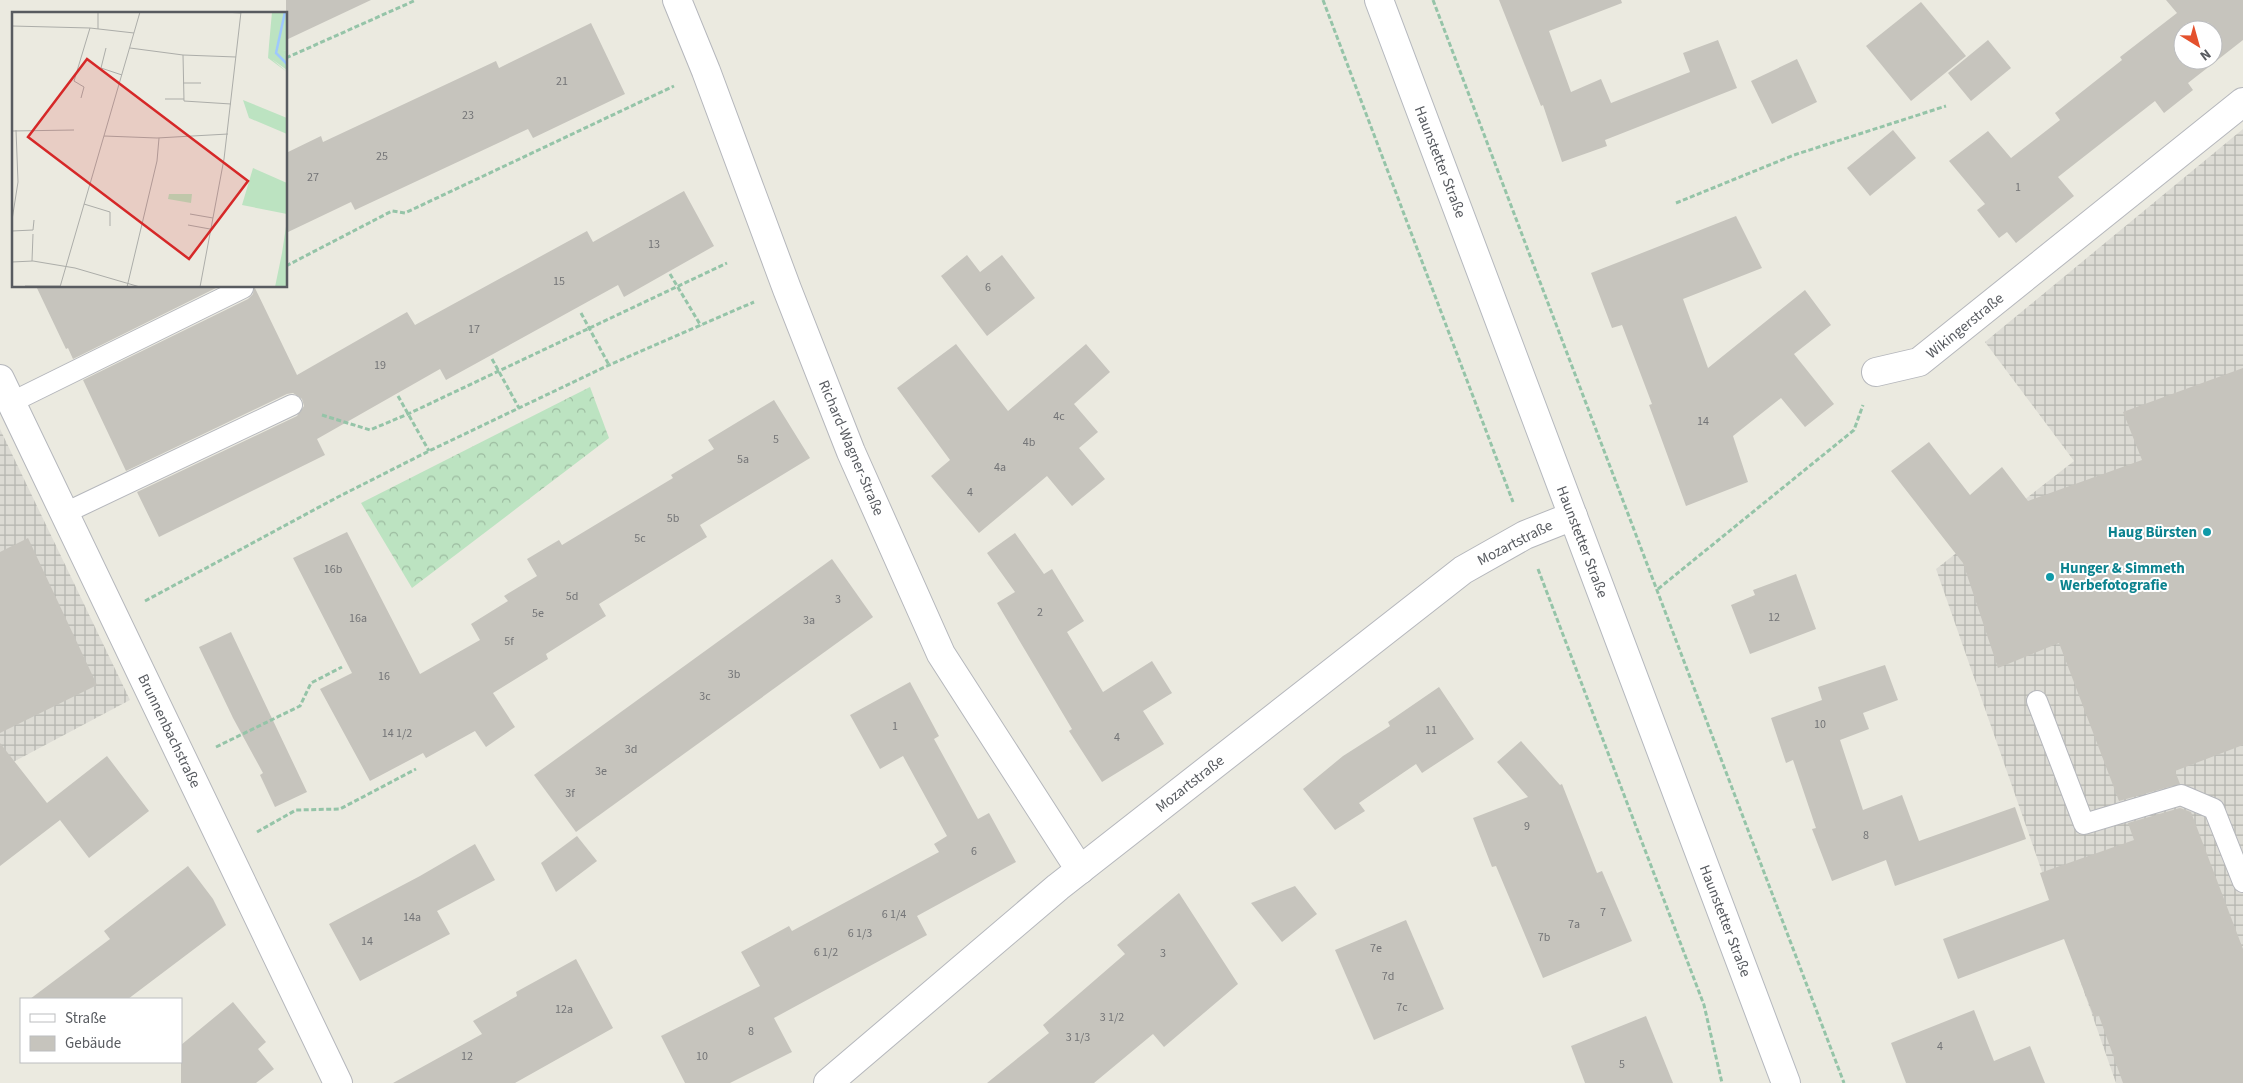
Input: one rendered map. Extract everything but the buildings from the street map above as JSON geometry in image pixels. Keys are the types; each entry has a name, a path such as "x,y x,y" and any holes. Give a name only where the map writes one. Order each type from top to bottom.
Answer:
{"street":[{"name":"Richard-Wagner-Straße","path":"677,0 706,70 851,452 941,654 1080,870"},
{"name":"Haunstetter Straße","path":"1379,0 1786,1083"},
{"name":"Wikingerstraße","path":"1876,372 1919,362 2243,102"},
{"name":"Brunnenbachstraße","path":"6,390 338,1083"},
{"name":"Mozartstraße","path":"828,1083 1080,870 1463,570 1525,535 1573,516"}],"lane":[{"path":"6,390 243,288"},
{"path":"65,513 292,405"},
{"path":"2037,701 2084,824 2181,795 2214,809 2243,882"}],"path":[{"path":"288,57 416,0"},
{"path":"1433,0 1844,1083"},
{"path":"288,265 392,211 405,213 706,70"},
{"path":"1676,203 1794,156 1946,106"},
{"path":"292,405 370,430 408,414 727,263"},
{"path":"670,274 701,326"},
{"path":"115,619 336,498 429,451 608,365 762,298 788,289"},
{"path":"581,313 608,365"},
{"path":"492,359 519,408"},
{"path":"1658,589 1854,430 1876,372"},
{"path":"398,396 429,451"},
{"path":"184,762 300,706 311,683 342,667"},
{"path":"227,850 296,810 340,808 416,769"}],"shaded area":[{"path":"2243,129 2243,1083 2116,1083 1936,569 2074,461 1985,342"},
{"path":"0,429 130,700 0,769"}],"green space":[{"path":"590,387 609,438 412,588 361,503"}],"place":[{"name":"Haug Bürsten","path":"2207,532"},
{"name":"Hunger & Simmeth Werbefotografie","path":"2050,577"}]}
